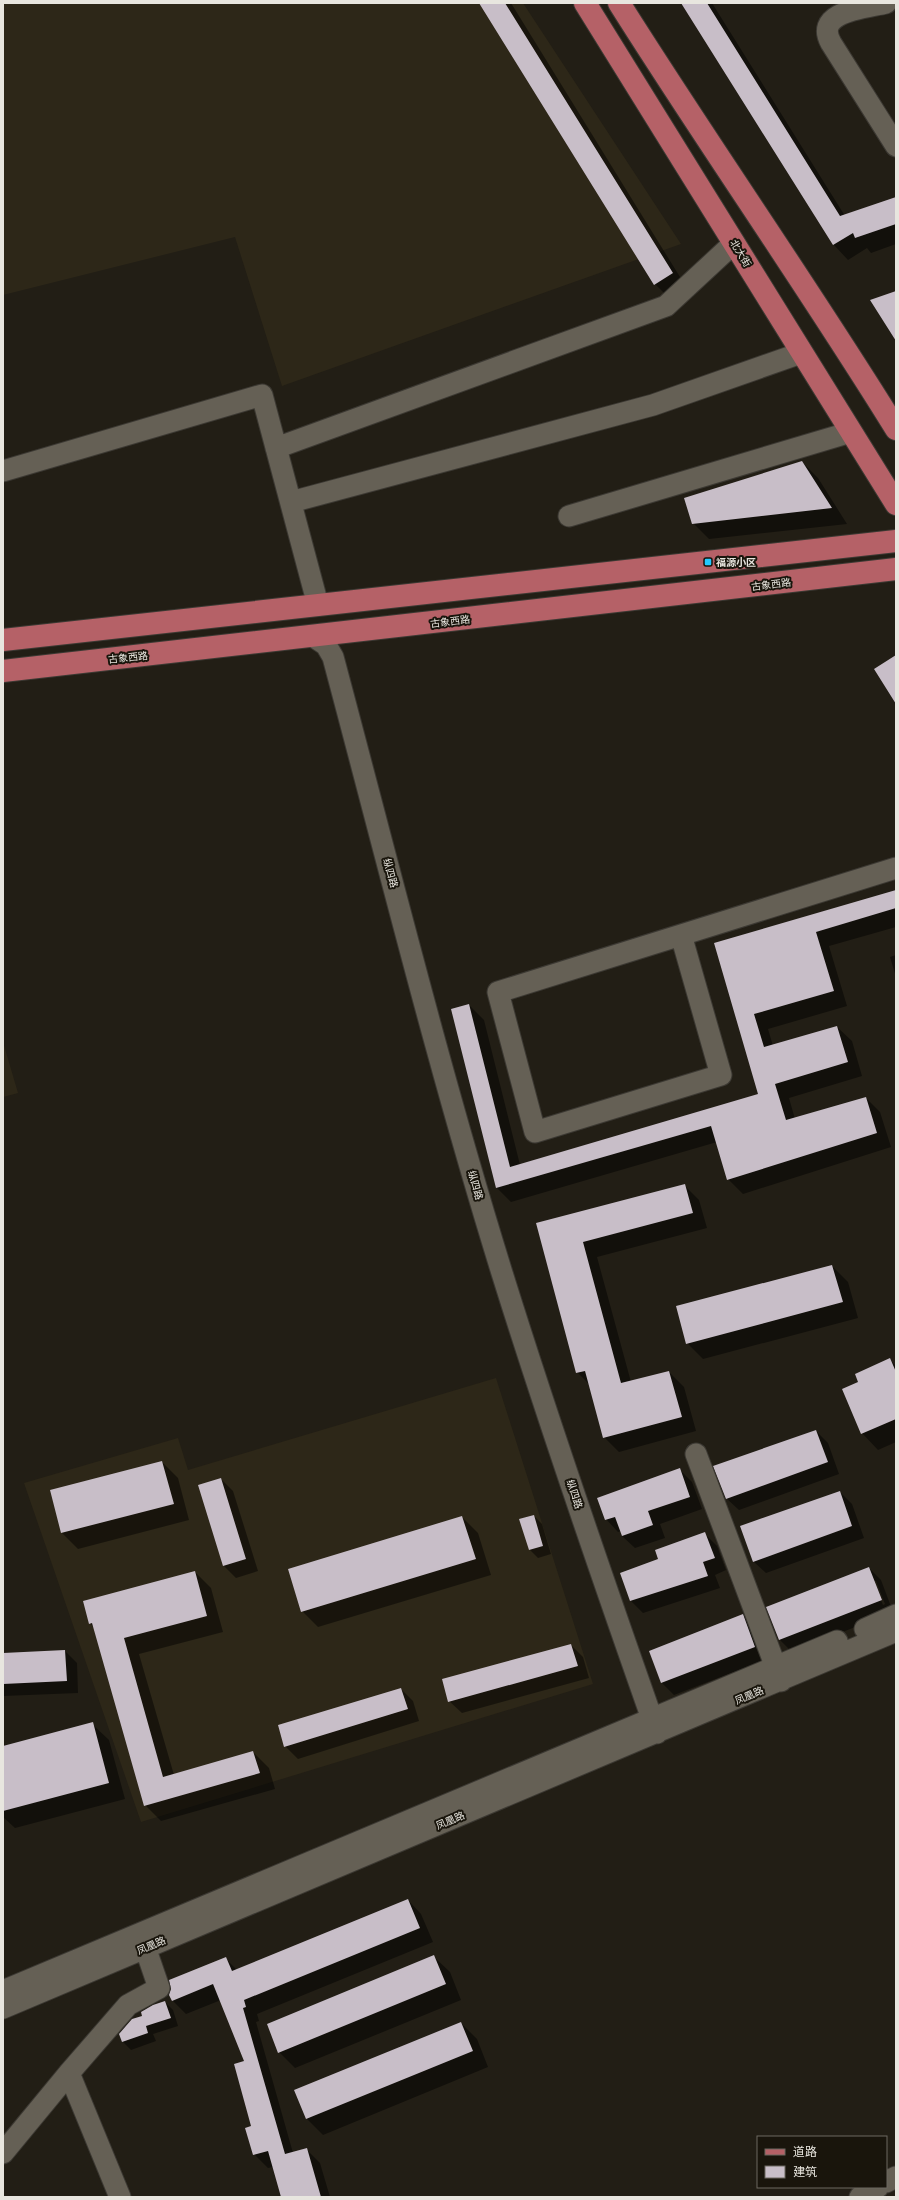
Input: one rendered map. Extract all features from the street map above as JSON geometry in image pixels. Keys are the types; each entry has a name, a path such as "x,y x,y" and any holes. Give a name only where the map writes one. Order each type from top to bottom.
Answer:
{"main road":[{"name":"北大街","path":"585,3 896,504"},
{"path":"619,3 754,212 841,340 896,429"},
{"path":"3,640 896,541"},
{"name":"古象西路","path":"3,671 314,637 896,569"}],"street":[{"path":"886,3 839,14 830,21 827,32 831,43 896,146"},
{"path":"276,448 666,306 734,243"},
{"path":"291,502 653,405 801,352"},
{"path":"3,471 262,395 318,605"},
{"path":"569,516 851,432"},
{"name":"纵四路","path":"356,632 345,642 342,657 468,1123 511,1270 658,1724"},
{"name":"纵四路","path":"314,637 326,645 333,657 459,1126 502,1273 602,1574 658,1724"},
{"path":"681,935 721,1075 535,1132 498,992 896,868"},
{"path":"696,1454 779,1674"},
{"name":"凤凰路","path":"779,1674 896,1615"},
{"name":"凤凰路","path":"3,1991 779,1674 896,1631"},
{"name":"凤凰路","path":"3,2008 658,1724"},
{"path":"3,2153 128,2005 159,1988 145,1947"},
{"path":"69,2073 120,2197"},
{"path":"887,2182 896,2177"},
{"path":"860,2197 876,2188"}],"shaded area":[{"path":"3,3 523,3 681,244 282,386 235,237 3,295"},
{"path":"3,1042 18,1093 3,1097"},
{"path":"496,1378 593,1684 141,1822 24,1483 178,1438 188,1470"}],"building":[{"path":"479,3 505,3 673,273 654,285"},
{"path":"681,3 707,3 840,216 896,197 896,224 855,238 853,233 833,245"},
{"path":"896,291 896,341 870,300"},
{"path":"802,461 832,508 692,524 684,498"},
{"path":"896,655 896,704 874,669"},
{"path":"896,890 896,908 816,932 834,991 754,1014 764,1047 837,1026 848,1062 775,1084 786,1120 866,1097 877,1133 727,1180 711,1126 496,1188 451,1009 469,1004 510,1167 758,1094 714,943"},
{"path":"685,1184 693,1213 583,1242 621,1383 669,1371 682,1417 603,1438 585,1371 576,1373 536,1223"},
{"path":"832,1265 843,1302 686,1344 676,1306"},
{"path":"890,1358 896,1372 896,1419 861,1434 842,1389 858,1382 855,1374"},
{"path":"816,1430 828,1462 726,1499 713,1466"},
{"path":"162,1461 174,1504 61,1533 50,1490"},
{"path":"680,1468 690,1497 648,1511 653,1525 622,1536 615,1517 605,1520 597,1498"},
{"path":"221,1478 246,1559 223,1566 198,1485"},
{"path":"840,1491 852,1526 753,1562 740,1526"},
{"path":"534,1515 543,1546 529,1550 519,1519"},
{"path":"462,1516 476,1559 301,1612 288,1569"},
{"path":"705,1532 715,1558 703,1562 708,1576 630,1601 620,1573 658,1559 655,1550"},
{"path":"869,1567 882,1600 779,1640 766,1607"},
{"path":"195,1571 207,1616 124,1638 163,1777 253,1751 260,1773 144,1806 92,1623 89,1624 83,1601"},
{"path":"743,1614 755,1647 661,1683 649,1651"},
{"path":"571,1644 578,1666 448,1702 442,1679"},
{"path":"65,1650 67,1681 3,1684 3,1653"},
{"path":"401,1688 408,1709 284,1747 278,1725"},
{"path":"93,1722 109,1783 3,1811 3,1746"},
{"path":"408,1899 420,1928 244,2000 246,2007 243,2008 285,2154 307,2148 321,2197 281,2197 268,2151 253,2155 245,2128 251,2126 234,2064 244,2061 213,1984 172,2001 169,1995 171,1989 169,1980 226,1957 232,1971"},
{"path":"434,1955 446,1984 278,2053 267,2024"},
{"path":"165,2001 171,2018 146,2026 148,2033 122,2042 119,2034 132,2019 142,2016 141,2012 153,2005"},
{"path":"461,2022 473,2051 306,2119 294,2090"}],"place":[{"name":"福源小区","path":"708,562"}]}
